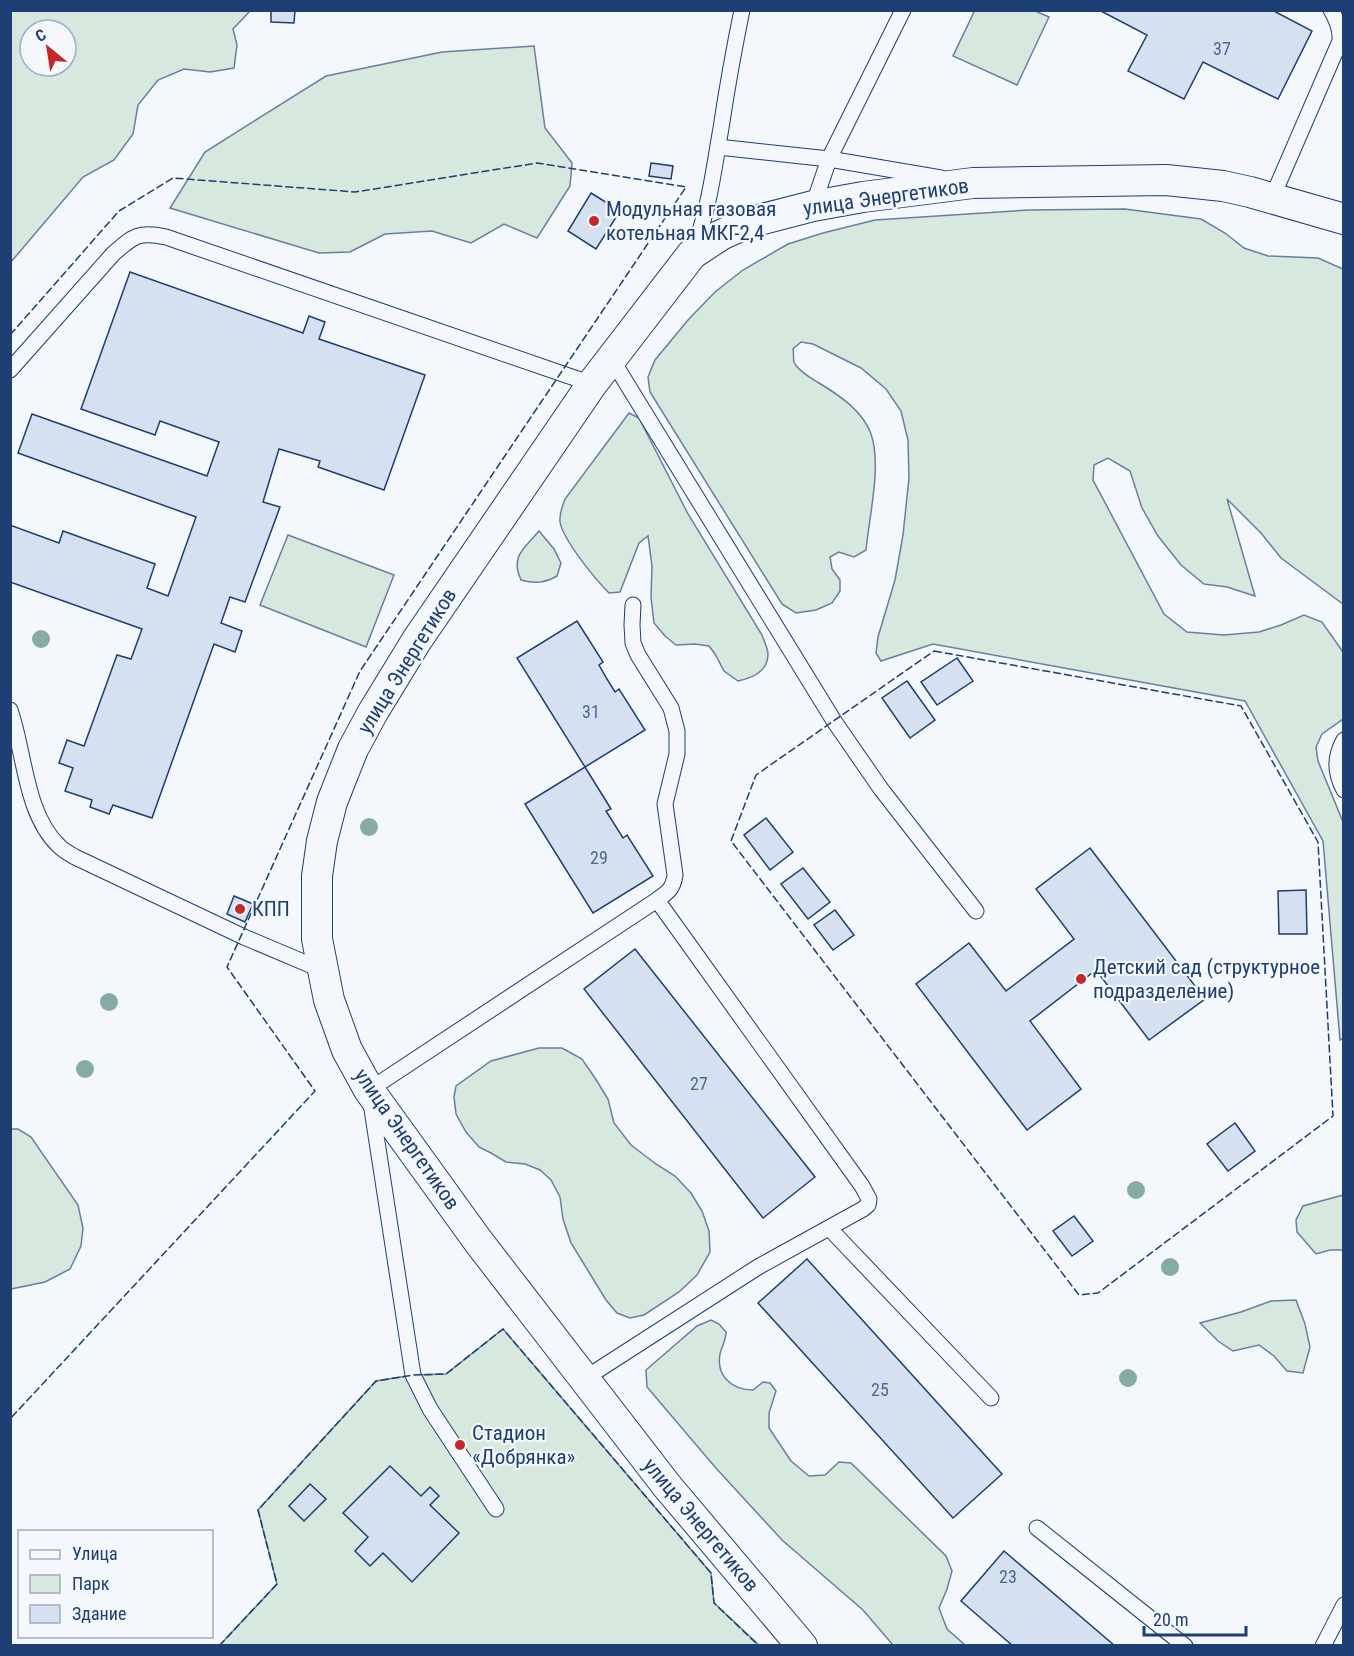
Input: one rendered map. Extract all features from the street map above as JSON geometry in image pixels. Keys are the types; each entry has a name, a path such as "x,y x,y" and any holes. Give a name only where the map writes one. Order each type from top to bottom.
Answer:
{"street":[{"name":"улица Энергетиков","path":"802,1646 667,1486 478,1241 369,1090 347,1050 329,1000 316,939 317,876 322,841 332,802 353,749 394,676 592,384 692,254 721,235 747,223 813,206 973,183 1166,180 1223,186 1344,219"}],"lane":[{"path":"692,254 702,227 742,10"},
{"path":"813,206 829,159 903,10"},
{"path":"1272,198 1340,41 1339,27 1331,10"},
{"path":"718,147 829,159 973,183"},
{"path":"10,370 113,254 138,235 152,234 592,384"},
{"path":"611,358 834,721 881,789 976,911"},
{"path":"496,1509 430,1409 413,1375 369,1090 657,900 673,885 675,875 665,804 677,754 677,731 671,708 633,643 633,605"},
{"path":"10,710 38,813 59,846 75,857 322,970"},
{"path":"1344,740 1336,759 1336,771 1344,790"},
{"path":"584,1379 759,1267 868,1205 869,1199 657,900"},
{"path":"829,1228 991,1398"},
{"path":"1037,1528 1185,1646"},
{"path":"1323,1646 1344,1605"}],"green space":[{"path":"11,10 250,11 233,29 237,45 234,68 210,72 184,69 158,80 138,105 133,134 114,160 83,177 11,262"},
{"path":"975,10 1035,11 1049,17 1017,85 953,56"},
{"path":"534,46 545,128 572,163 570,186 537,238 504,224 471,243 432,231 385,234 350,252 319,253 170,208 205,152 326,76 442,52"},
{"path":"1125,209 1201,219 1225,233 1244,248 1268,256 1318,258 1343,269 1343,604 1281,558 1261,533 1227,499 1255,596 1227,587 1204,584 1181,565 1158,536 1142,508 1130,471 1108,458 1094,465 1093,480 1164,614 1187,632 1224,635 1259,632 1304,615 1322,622 1343,652 1343,719 1322,734 1316,747 1318,761 1343,822 1344,1038 1340,1040 1323,841 1245,701 933,644 881,661 876,653 878,637 895,580 903,535 909,478 908,440 901,411 886,389 861,368 813,344 801,342 793,349 794,362 798,368 842,398 862,418 871,434 875,461 874,491 866,550 854,557 839,552 830,557 832,569 840,580 840,591 832,603 816,610 796,613 782,604 650,392 648,377 655,360 688,320 715,292 743,270 788,244 875,220 1029,210"},
{"path":"629,413 639,418 688,514 762,635 768,652 767,660 762,670 754,676 738,681 724,671 709,646 676,645 654,623 651,597 652,566 648,536 639,543 620,592 609,593 581,559 562,530 560,516 565,499"},
{"path":"539,531 554,549 561,563 557,576 540,582 521,580 517,565 520,553"},
{"path":"288,535 394,575 366,647 260,605"},
{"path":"539,1048 562,1048 582,1059 608,1099 614,1123 631,1145 675,1176 691,1193 702,1211 709,1231 710,1252 697,1275 679,1292 644,1315 630,1318 617,1313 606,1300 571,1243 563,1219 560,1197 551,1180 540,1170 525,1164 506,1162 479,1147 466,1132 456,1114 454,1097 456,1086 491,1061"},
{"path":"11,1129 18,1129 31,1137 78,1205 83,1228 81,1246 70,1269 45,1282 11,1289"},
{"path":"1343,1195 1343,1250 1330,1250 1316,1254 1297,1232 1296,1220 1303,1206"},
{"path":"1296,1300 1310,1347 1303,1373 1287,1371 1274,1356 1259,1345 1233,1351 1218,1341 1200,1323 1271,1301"},
{"path":"711,1320 719,1324 726,1332 719,1362 727,1380 738,1387 753,1390 763,1382 770,1383 776,1391 769,1413 769,1428 791,1461 809,1476 825,1475 839,1462 851,1463 946,1556 952,1571 939,1608 947,1629 965,1645 893,1645 863,1610 782,1540 715,1467 647,1387 646,1370 697,1326"},
{"name":"Стадион «Добрянка»","path":"503,1329 711,1573 714,1603 759,1645 219,1646 277,1584 258,1510 376,1381 413,1375 446,1374"}],"building":[{"path":"271,10 295,10 294,23 271,22"},
{"path":"1099,10 1272,10 1312,31 1278,99 1203,62 1184,99 1128,71 1147,35"},
{"path":"651,163 673,166 671,179 649,176"},
{"name":"Модульная газовая котельная МКГ-2,4","path":"591,193 620,211 596,249 568,231"},
{"path":"130,272 303,333 309,316 325,322 319,339 425,375 384,490 318,467 320,461 279,449 263,502 280,507 245,602 230,597 221,623 242,631 235,652 214,644 152,818 113,805 109,814 90,807 92,800 65,791 73,768 59,763 67,740 84,746 117,655 131,659 142,629 10,582 10,525 59,543 63,531 155,564 147,588 168,596 196,517 18,453 32,414 207,476 219,442 160,421 155,435 81,409"},
{"path":"577,621 603,662 599,665 615,692 619,689 645,730 585,767 517,658"},
{"path":"957,658 973,681 937,705 921,682"},
{"path":"907,681 935,720 910,738 882,698"},
{"path":"585,767 611,809 606,811 623,838 627,835 653,876 593,913 525,804"},
{"path":"766,818 793,852 770,870 744,835"},
{"path":"1090,848 1205,999 1149,1040 1096,970 1030,1021 1081,1089 1027,1130 916,984 969,943 1006,991 1074,939 1036,889"},
{"path":"803,868 830,902 808,919 781,884"},
{"path":"1306,890 1307,934 1279,934 1278,891"},
{"name":"КПП","path":"234,896 253,904 245,922 227,914"},
{"path":"835,910 854,935 833,950 814,925"},
{"path":"635,949 815,1177 763,1218 584,989"},
{"path":"1235,1123 1255,1151 1228,1171 1207,1144"},
{"path":"1074,1216 1093,1241 1072,1256 1053,1231"},
{"path":"807,1259 1002,1474 953,1518 758,1303"},
{"path":"390,1466 421,1496 430,1487 439,1496 430,1505 459,1533 412,1582 383,1553 370,1566 355,1551 368,1537 343,1513"},
{"path":"310,1484 326,1499 304,1521 289,1506"},
{"path":"1004,1551 1115,1646 1013,1646 961,1601"}],"fence":[{"path":"10,335 119,211 173,178 355,192 537,163 686,187 360,671 227,967 315,1091 10,1419"},
{"path":"934,651 1241,706 1318,842 1333,1116 1098,1293 1079,1295 731,841 756,775 934,651"},
{"path":"219,1646 277,1584 258,1510 376,1381 413,1375 446,1374 503,1329 711,1573 714,1603 759,1646"}],"place":[{"name":"Модульная газовая котельная МКГ-2,4","path":"594,221"},
{"name":"КПП","path":"240,909"},
{"name":"Детский сад (структурное подразделение)","path":"1081,979"},
{"name":"Стадион «Добрянка»","path":"460,1445"}]}
